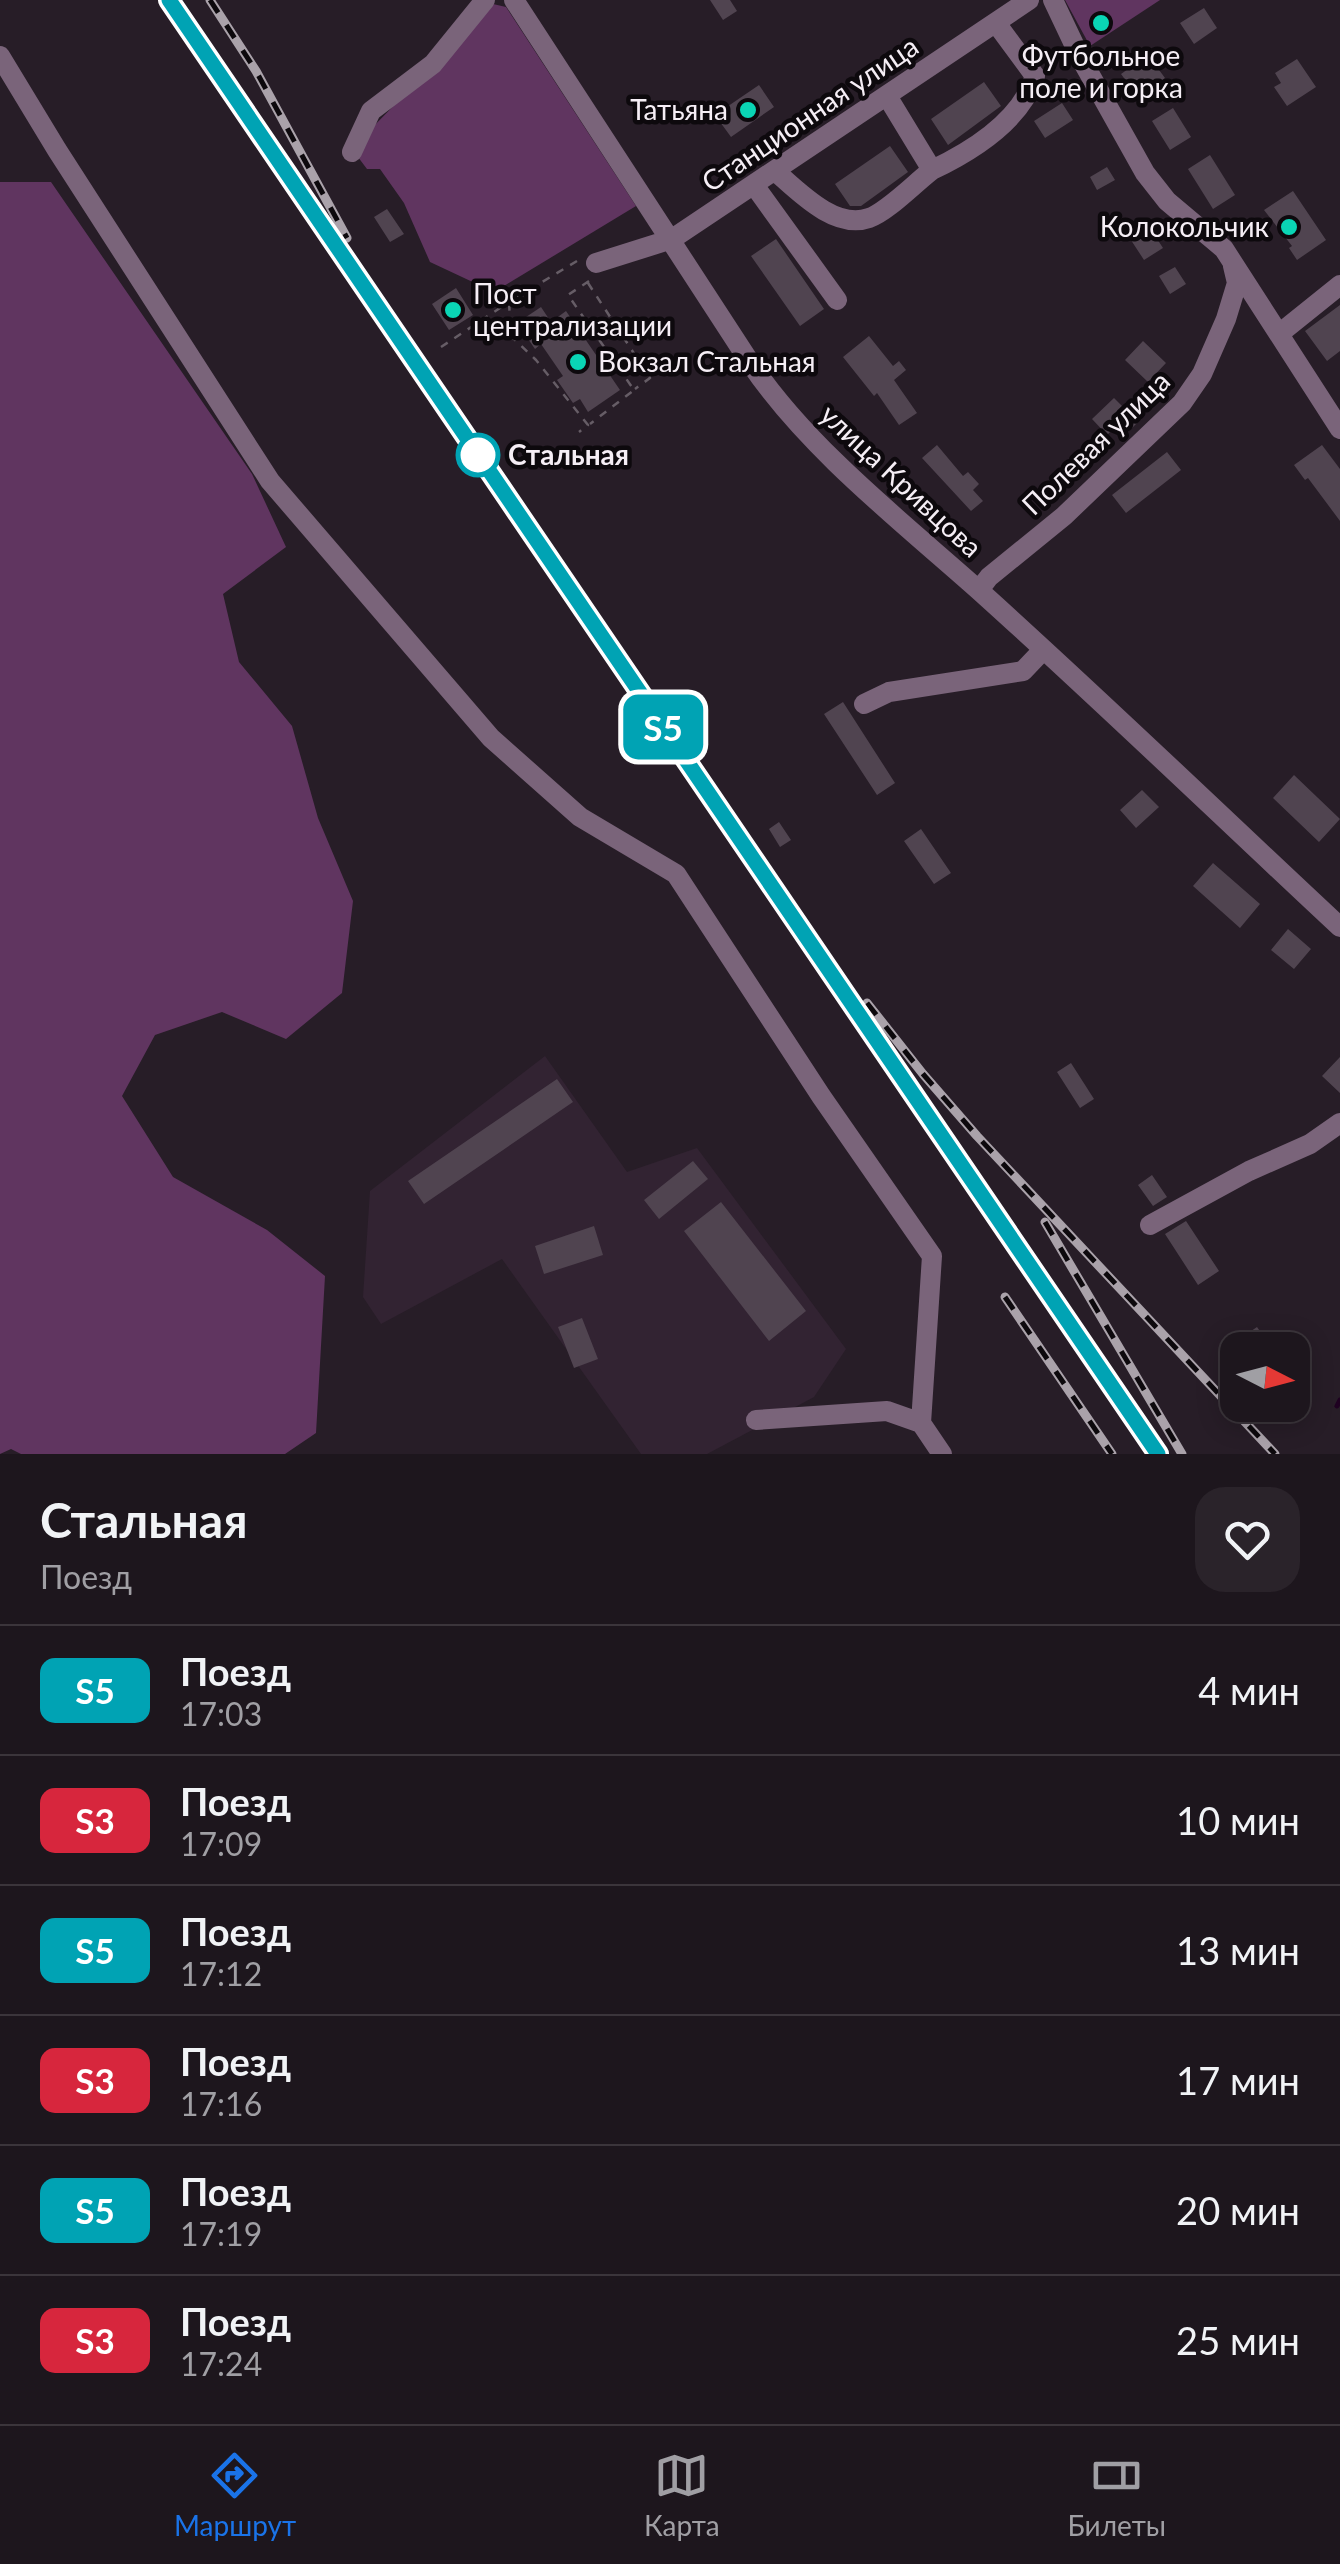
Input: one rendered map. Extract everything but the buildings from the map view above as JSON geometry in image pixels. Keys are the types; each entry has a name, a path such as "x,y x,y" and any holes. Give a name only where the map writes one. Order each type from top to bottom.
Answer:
{"street":[{"path":"352,152 371,111 433,64 485,0"},
{"name":"улица Кривцова","path":"514,0 758,374 789,413 903,525 979,590 1340,927"},
{"path":"1053,0 1088,72 1146,173 1167,201 1216,241 1231,260 1340,429"},
{"name":"Станционная улица","path":"591,270 672,240 1024,1"},
{"path":"776,172 809,201 845,221 870,218 932,170 958,158 1007,120 1029,95 1035,76 996,22"},
{"path":"0,56 270,481 492,738 580,817 676,874 820,1096 932,1256 921,1424"},
{"path":"887,96 932,170"},
{"path":"754,185 837,300"},
{"name":"Полевая улица","path":"979,590 1166,420 1196,384 1234,298 1236,275 1231,260"},
{"path":"1279,334 1340,285"},
{"path":"864,704 889,692 1023,671 1043,650"},
{"path":"1150,1225 1250,1171 1310,1144 1340,1123"},
{"path":"756,1420 887,1411 921,1424 942,1454"}],"path":[{"path":"441,347 509,302 591,270"},
{"path":"591,270 568,295 634,390"},
{"path":"578,432 650,378 591,270"},
{"path":"509,302 512,336 588,425"},
{"path":"558,403 566,399"}],"shaded area":[{"name":"Футбольное поле и горка","path":"1065,0 1160,0 1090,46"},
{"path":"493,4 506,7 636,206 494,292 430,262 404,203 380,169 367,169 358,157 368,132"},
{"path":"0,182 51,182 252,474 286,547 223,594 239,662 292,726 318,818 353,901 342,993 286,1039 222,1012 155,1035 122,1096 173,1177 267,1230 325,1276 316,1433 285,1454 21,1454 11,1449 0,1454"},
{"path":"545,1056 627,1172 697,1148 846,1349 814,1397 707,1454 641,1454 502,1259 381,1324 363,1297 370,1191"}],"waterway":[{"path":"1337,1406 1340,1400"}],"railway":[{"path":"169,0 1158,1454"},
{"path":"210,0 256,71 347,238"},
{"path":"867,1003 977,1136 1275,1454"},
{"path":"1045,1222 1182,1454"},
{"path":"1005,1297 1112,1454"}],"train":[{"name":"S5","path":"169,0 1158,1454"}],"place":[{"name":"Футбольное поле и горка","path":"1101,23"},
{"name":"Татьяна","path":"748,110"},
{"name":"Колокольчик","path":"1289,227"},
{"name":"Пост централизации","path":"453,310"},
{"name":"Вокзал Стальная","path":"578,362"},
{"name":"Стальная","path":"478,455"}]}
